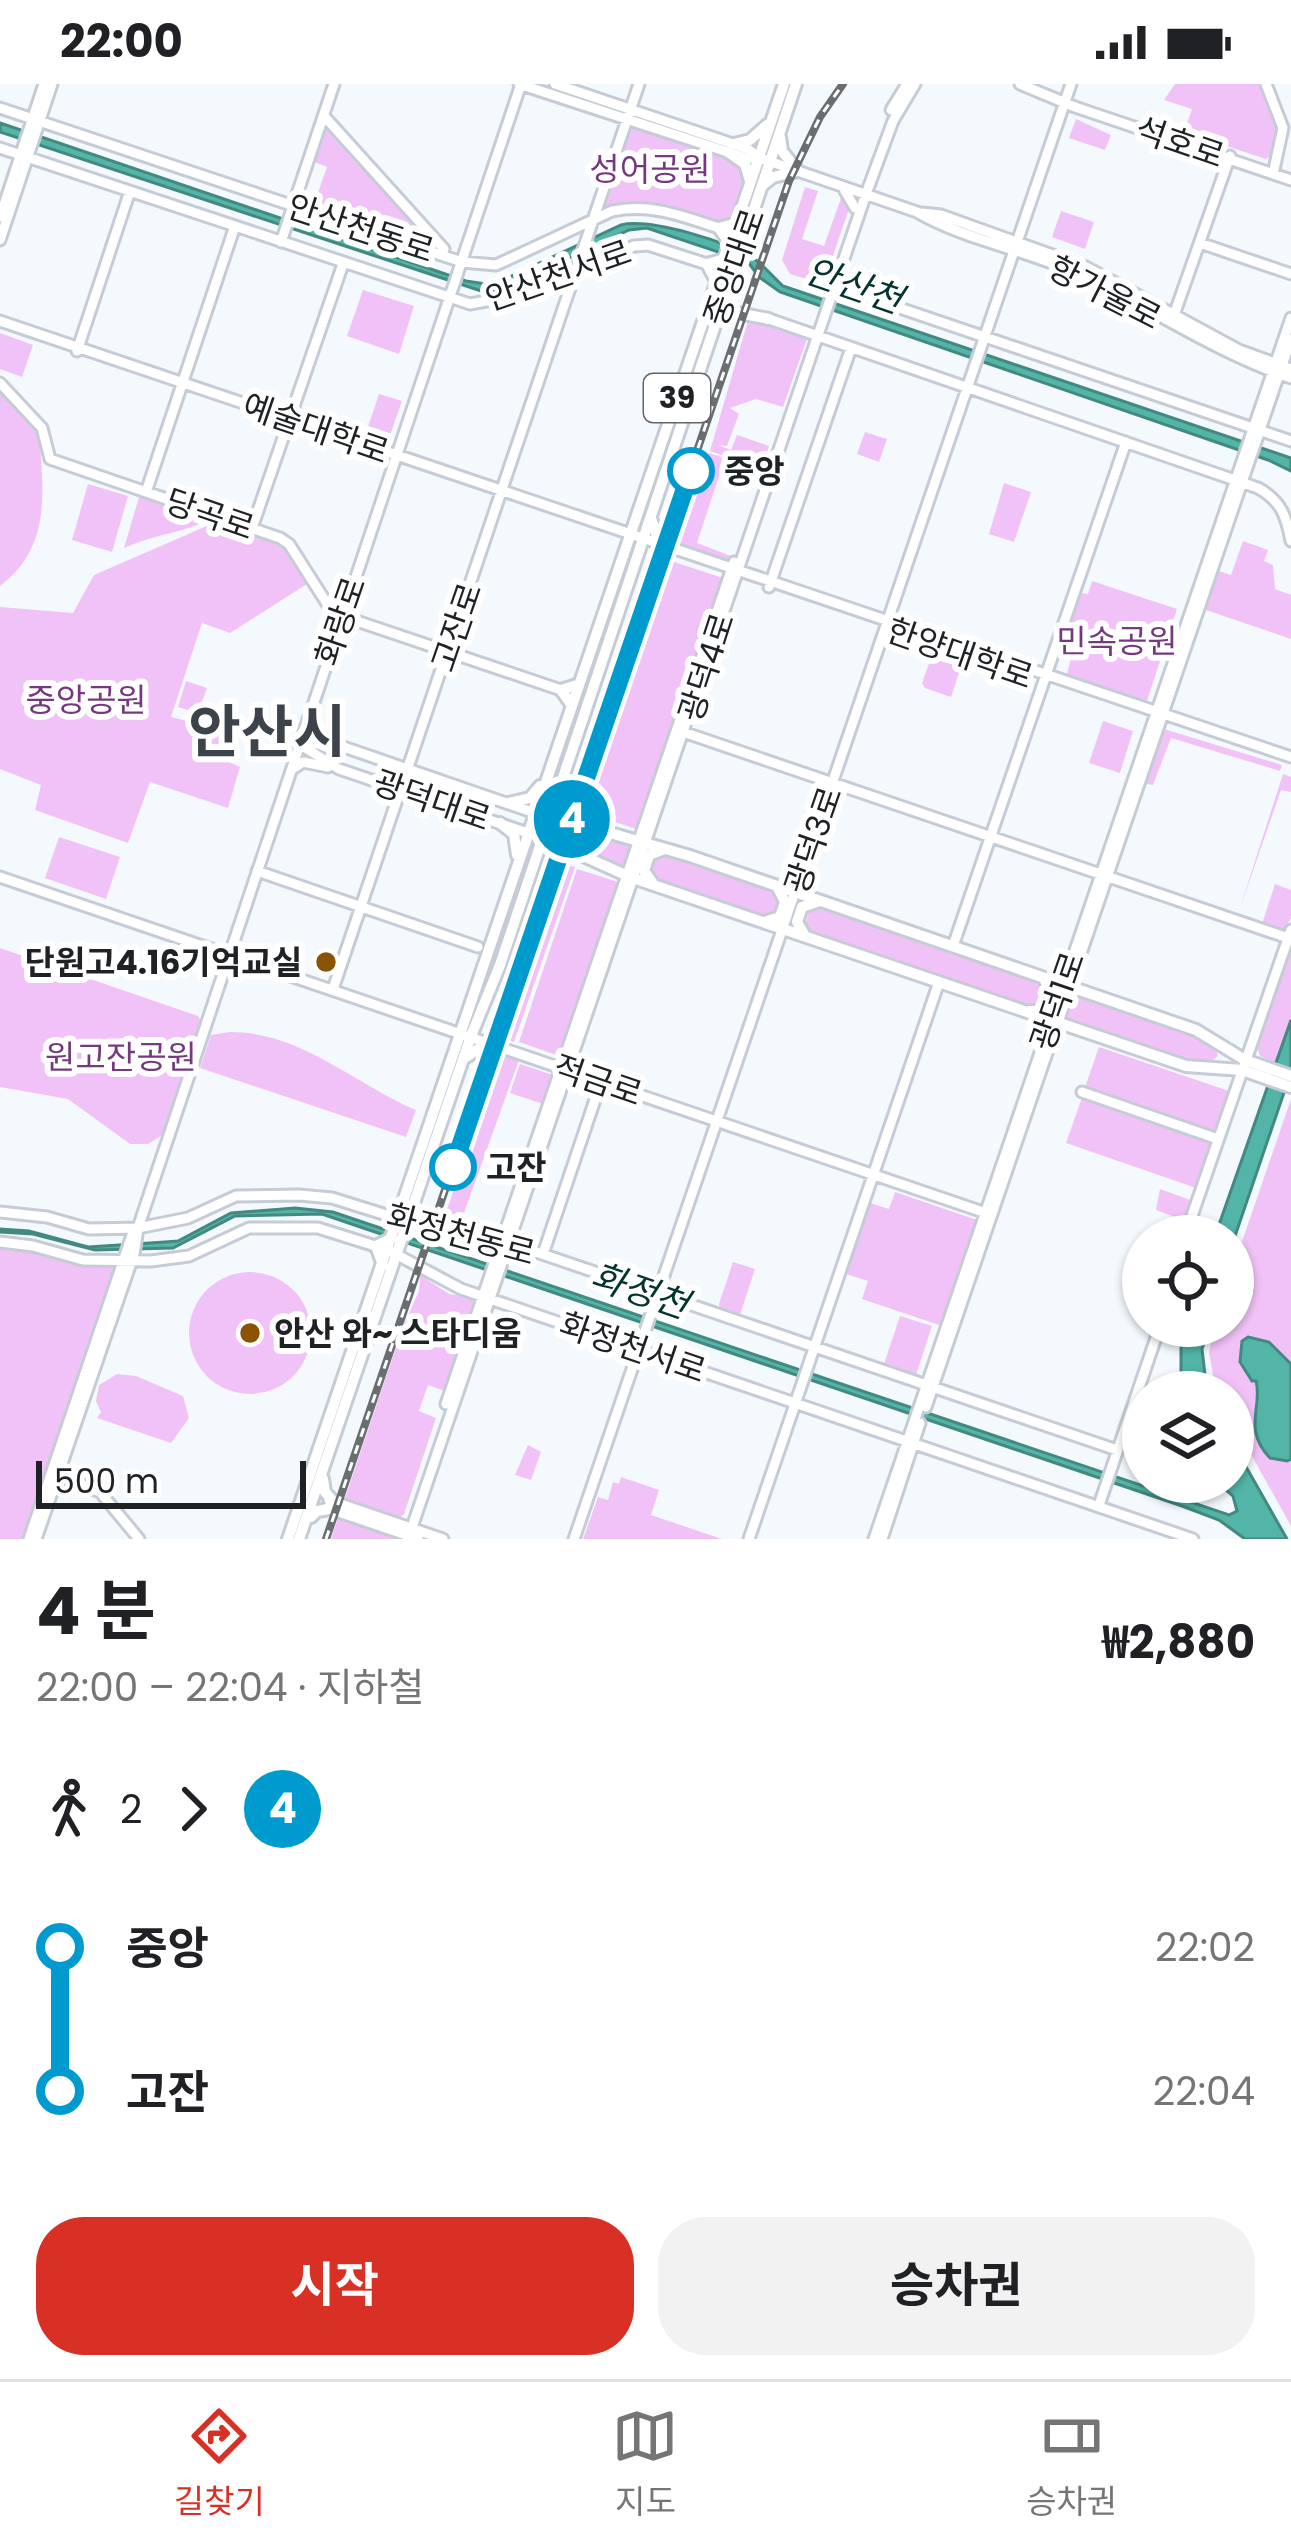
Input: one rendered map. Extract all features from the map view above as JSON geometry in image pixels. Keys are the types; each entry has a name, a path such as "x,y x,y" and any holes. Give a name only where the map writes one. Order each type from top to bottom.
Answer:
{"main road":[{"name":"중앙대로","path":"765,160 773,118 794,85"},
{"name":"중앙대로","path":"522,879 534,860 535,813 571,704 610,613 628,562 630,537 646,508 714,326 730,239 779,134 794,85"},
{"path":"773,118 750,140 731,148 756,184 798,171 782,151 779,134"},
{"name":"중앙대로","path":"646,508 722,285"},
{"path":"722,285 735,302 770,319"},
{"path":"714,326 733,312 770,319"},
{"path":"646,508 659,548 628,562 633,525 646,508"},
{"name":"중앙대로","path":"288,1539 325,1462 395,1237 459,1055 484,949 519,857 548,818 609,645 610,613"},
{"name":"39","path":"560,758 610,613"},
{"path":"571,704 561,690 578,685"},
{"path":"548,773 549,798 558,791"},
{"path":"509,803 530,798 548,773"},
{"path":"558,791 565,810 581,825 560,834 569,848"},
{"name":"광덕대로","path":"535,813 642,840 1196,1030 1291,1088"},
{"path":"467,1025 528,854 519,857 514,834 500,823"},
{"name":"광덕대로","path":"534,835 630,876 1186,1066 1291,1076"},
{"path":"534,860 551,848 598,864"},
{"path":"654,884 644,872 649,855 668,849"},
{"path":"478,983 522,879"},
{"path":"764,921 781,914 785,897 777,885"},
{"path":"806,936 797,925 802,907 820,901"},
{"path":"1020,1010 1041,1011 1051,994 1050,986 1032,974"},
{"path":"459,1055 489,1042"},
{"path":"1216,1068 1221,1045"},
{"name":"중앙대로","path":"299,1539 382,1264 395,1237"},
{"path":"304,1524 332,1505 323,1486 325,1462"}],"street":[{"path":"0,240 48,84"},
{"path":"282,239 334,84"},
{"name":"항가울로","path":"520,84 626,113 917,212 941,215 1081,275 1214,348 1282,370"},
{"name":"화랑로","path":"33,1539 520,84"},
{"name":"항가울로","path":"555,84 626,113"},
{"path":"573,270 636,84"},
{"name":"광덕4로","path":"485,1297 887,118 911,84"},
{"name":"석호로","path":"1020,84 1291,177"},
{"path":"986,340 1074,84"},
{"path":"1266,84 1283,128 1274,171"},
{"name":"안산천동로","path":"0,108 292,209 442,255 460,266 496,265 612,211 652,207 730,239"},
{"path":"587,226 626,113"},
{"path":"324,116 444,249 442,255"},
{"name":"안산천서로","path":"0,148 470,304 490,304 643,245 722,263"},
{"path":"0,217 25,153"},
{"path":"1174,315 1229,157"},
{"path":"869,177 887,202 858,210 842,186 869,177"},
{"path":"77,350 130,191"},
{"path":"600,197 603,207 612,211"},
{"path":"146,493 235,226"},
{"path":"1200,243 1291,274"},
{"name":"항가울로","path":"1018,246 1085,267 1282,370"},
{"path":"252,528 343,264"},
{"name":"고잔로","path":"498,492 573,270"},
{"name":"고잔로","path":"331,988 573,270"},
{"path":"546,284 560,300"},
{"path":"832,288 1291,441"},
{"path":"1282,370 1291,318"},
{"path":"770,319 1239,481 1278,501 1291,542"},
{"name":"예술대학로","path":"0,324 630,537"},
{"path":"1256,432 1291,339"},
{"name":"광덕3로","path":"641,1349 986,340"},
{"path":"770,585 851,348"},
{"name":"당곡로","path":"0,383 42,428 50,459 289,544 324,603 342,617"},
{"name":"광덕1로","path":"878,1539 1256,432"},
{"path":"952,946 1126,442"},
{"name":"한양대학로","path":"630,537 1291,759"},
{"path":"342,617 561,690"},
{"path":"308,718 312,732 335,744 325,752 334,766"},
{"path":"680,731 1290,937 1253,1044 1253,1069 1238,1089 1195,1215"},
{"name":"광덕대로","path":"299,744 335,744 535,813"},
{"name":"광덕대로","path":"299,744 334,766 534,835"},
{"path":"376,781 385,779 388,772 383,760"},
{"path":"290,772 303,762 334,766"},
{"path":"500,823 515,817 516,809 509,803"},
{"path":"257,871 484,949"},
{"name":"적금로","path":"0,877 331,988 467,1025 489,1042 989,1214"},
{"path":"749,1539 939,982"},
{"path":"467,1025 526,1055"},
{"path":"1221,1045 1253,1044"},
{"path":"1216,1068 1238,1089"},
{"path":"1194,1215 1238,1089 1253,1069"},
{"path":"543,1254 601,1082"},
{"path":"1082,1092 1218,1139"},
{"name":"화정천동로","path":"0,1212 47,1217 89,1229 136,1232 188,1218 236,1196 332,1198 395,1237 452,1235 543,1254 1115,1450"},
{"path":"145,1207 154,1221 163,1224"},
{"name":"화정천서로","path":"0,1242 100,1260 183,1258 235,1232 258,1228 318,1228 395,1237 436,1278 485,1297 1187,1538"},
{"name":"화랑로","path":"55,1476 112,1292 128,1257"},
{"path":"100,1260 114,1273 112,1292"},
{"path":"408,1534 485,1297"},
{"path":"1097,1504 1150,1347"},
{"path":"577,1539 641,1349"},
{"path":"55,1476 100,1492 136,1539"},
{"path":"309,1497 408,1534 443,1539"}],"green space":[{"path":"1175,84 1260,84 1278,127 1275,151 1266,159 1184,132 1192,109 1164,100"},
{"path":"1076,119 1111,135 1105,150 1069,138"},
{"name":"성어공원","path":"635,126 737,161 748,174 727,225 665,205 606,206 603,201 627,130"},
{"path":"327,127 435,248 313,207 327,167 312,161"},
{"path":"805,187 818,191 802,239 824,246 841,198 849,209 823,284 790,274 782,260"},
{"path":"1061,211 1094,222 1085,249 1052,237"},
{"path":"363,290 414,306 399,354 347,336"},
{"path":"749,317 807,339 783,407 756,399 730,408 739,414 727,446 718,445 731,450 737,435 769,446 761,469 710,451"},
{"path":"0,333 33,345 22,377 0,369"},
{"name":"중앙공원","path":"0,390 39,431 42,495 37,535 29,553 0,586"},
{"path":"379,394 402,401 388,441 366,433"},
{"path":"865,432 887,439 879,462 857,454"},
{"path":"709,453 725,458 697,543 731,556 728,561 677,544"},
{"path":"1004,483 1031,492 1014,542 989,534"},
{"path":"88,484 128,496 112,552 72,540"},
{"path":"139,497 210,519 124,548"},
{"name":"중앙공원","path":"216,522 288,548 307,584 230,633 202,623 171,717 223,730 229,762 240,767 228,808 150,782 128,843 35,810 41,785 0,769 0,607 73,613 94,575"},
{"path":"1243,541 1268,550 1264,561 1273,565 1275,589 1291,595 1291,639 1203,609 1216,570 1231,575"},
{"path":"671,561 723,578 636,829 582,811"},
{"name":"민속공원","path":"1092,581 1177,609 1147,701 1066,677 1072,655 1057,650 1080,593 1088,594"},
{"path":"931,658 961,667 951,697 922,683"},
{"path":"186,681 207,688 198,713 178,707"},
{"path":"1103,721 1133,731 1120,773 1089,763"},
{"path":"1164,729 1282,765 1280,771 1171,738 1153,785 1142,783"},
{"path":"1283,774 1291,777 1291,792 1281,790 1239,911"},
{"path":"566,832 634,842 626,868 565,841"},
{"path":"59,837 120,857 106,899 45,878"},
{"path":"658,852 779,892 784,901 779,914 771,918 652,878 646,869"},
{"path":"561,863 575,867 514,1042 504,1039 509,1017"},
{"path":"577,869 618,882 559,1056 519,1042"},
{"path":"1275,884 1291,890 1291,918 1283,932 1262,924"},
{"path":"811,903 1044,982 1036,1009 804,930"},
{"name":"원고잔공원","path":"0,948 198,1016 201,1021 164,1134 148,1144 130,1144 68,1099 0,1087"},
{"path":"1291,948 1291,1020 1276,1064 1260,1056 1257,1047"},
{"path":"1072,992 1201,1035 1215,1045 1218,1056 1209,1063 1192,1062 1063,1020"},
{"path":"230,1032 280,1040 416,1110 406,1137 200,1068 211,1035"},
{"path":"1099,1047 1232,1092 1217,1136 1084,1090"},
{"path":"499,1054 519,1060 460,1224 487,1230 443,1222"},
{"path":"520,1064 553,1075 543,1104 510,1093"},
{"path":"1083,1095 1215,1140 1199,1189 1066,1143"},
{"path":"1291,1099 1291,1526 1254,1460 1254,1371 1212,1371 1209,1352 1210,1347 1254,1347 1251,1215"},
{"path":"1160,1189 1193,1201 1188,1215 1156,1210"},
{"path":"895,1192 977,1220 942,1326 862,1299 868,1281 846,1274 870,1203 889,1209"},
{"path":"0,1246 125,1261 30,1539 0,1539"},
{"path":"733,1262 755,1269 740,1315 719,1304"},
{"name":"안산 와~ 스타디움","path":"250,1272 273,1277 293,1290 306,1310 311,1333 306,1356 293,1376 273,1389 250,1394 227,1389 207,1376 194,1356 189,1333 194,1310 207,1290 227,1277"},
{"path":"420,1275 449,1294 474,1298 475,1305 445,1391 428,1385 419,1411 436,1418 404,1514 398,1519 344,1501 419,1291"},
{"path":"900,1316 932,1326 916,1375 884,1364"},
{"path":"117,1374 136,1376 183,1396 189,1418 171,1443 97,1418 101,1412 96,1401 99,1385"},
{"path":"528,1445 541,1452 531,1480 515,1475"},
{"path":"621,1477 659,1490 651,1515 722,1539 583,1539 598,1497 608,1500 613,1482 619,1484"},
{"path":"338,1517 393,1535 394,1539 331,1539"}],"shaded area":[{"path":"0,123 466,281 503,280 621,225 651,225 690,233 744,253 783,286 1291,458 1291,471 780,292 748,262 647,228 629,230 501,290 481,291 0,132"},
{"path":"1291,1020 1291,1072 1242,1215 1222,1215"},
{"path":"295,1208 333,1212 1122,1479 1122,1486 322,1214 235,1216 173,1248 95,1250 33,1234 0,1232 29,1231 88,1247 178,1241 231,1213"},
{"path":"1254,1338 1269,1342 1291,1364 1291,1459 1287,1461 1270,1458 1257,1437 1254,1371 1246,1371 1240,1362 1241,1347 1254,1347"},
{"path":"1181,1347 1203,1347 1205,1371 1181,1371"},
{"path":"1254,1481 1287,1539 1245,1539 1219,1520 1173,1503 1194,1503 1229,1515 1237,1511 1235,1503 1254,1503"}],"tunnel":[{"path":"521,881 563,759"}],"railway":[{"path":"326,1539 789,181 820,117 843,84"}],"metro line":[{"name":"4","path":"453,1167 691,471"}],"place":[{"name":"중앙","path":"691,471"},
{"name":"단원고4.16기억교실","path":"326,962"},
{"name":"고잔","path":"453,1167"},
{"name":"안산 와~ 스타디움","path":"250,1333"}],"district":[{"name":"안산시","path":"267,732"}],"water label":[{"name":"안산천","path":"854,285"},
{"name":"화정천","path":"640,1290"}]}
